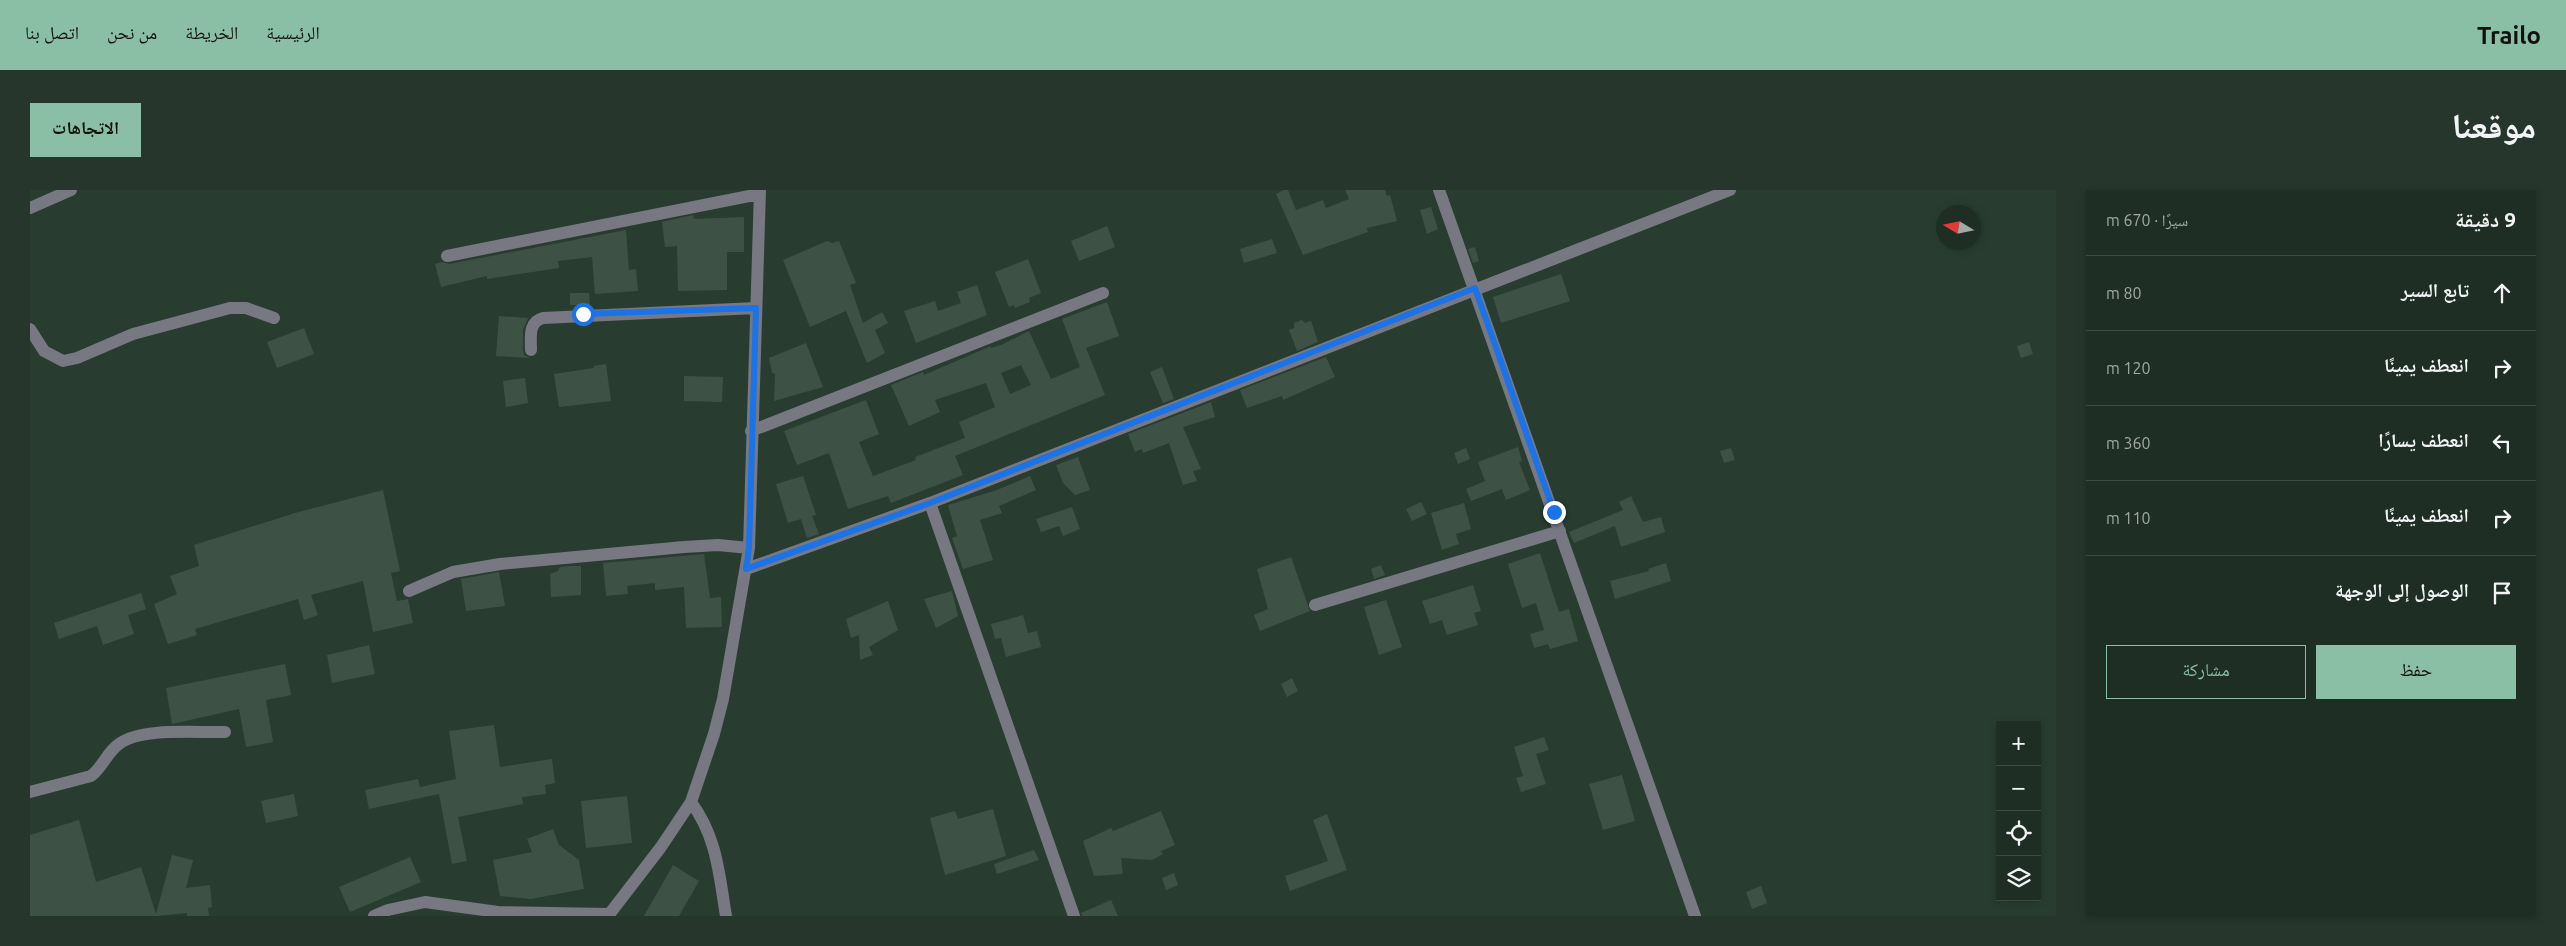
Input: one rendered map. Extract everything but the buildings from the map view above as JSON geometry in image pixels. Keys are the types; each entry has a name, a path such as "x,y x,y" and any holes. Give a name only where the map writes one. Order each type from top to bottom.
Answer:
{"street":[{"path":"30,208 46,195 72,190"},
{"path":"1440,190 1695,916"},
{"path":"746,569 930,503 1475,288 1730,190"},
{"path":"374,916 388,910 426,902 498,912 608,915 661,847 691,802 709,750 723,699 749,548 751,431 760,192 447,256"},
{"path":"751,431 1103,293"},
{"path":"30,329 44,351 63,361 77,358 133,334 230,308 246,308 274,318"},
{"path":"531,350 531,328 537,319 756,308"},
{"path":"930,503 1074,916"},
{"path":"1315,605 1560,531"},
{"path":"409,590 453,572 500,564 684,547 718,545 749,548"},
{"path":"30,792 91,776 99,770 116,746 125,739 142,735 176,732 225,732"},
{"path":"691,802 706,824 712,837 726,916"}],"route":[{"path":"583,314 756,308 749,548 746,569 930,503 1475,288 1554,512"}]}
